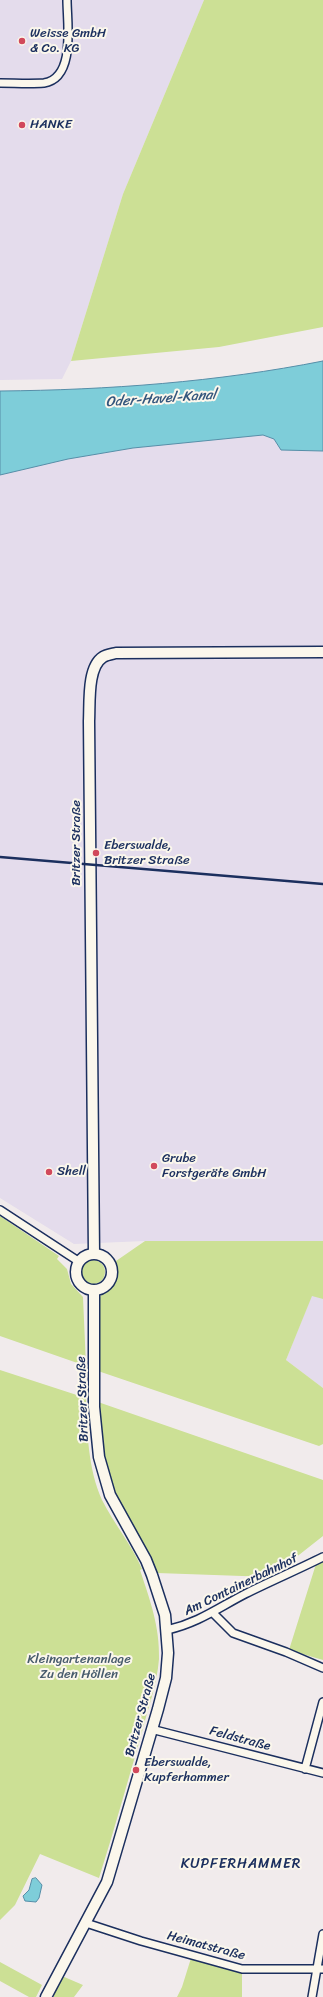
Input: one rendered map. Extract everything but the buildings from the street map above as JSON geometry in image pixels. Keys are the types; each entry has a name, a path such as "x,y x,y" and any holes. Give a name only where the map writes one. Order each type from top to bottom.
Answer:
{"main road":[{"name":"Britzer Straße","path":"94,1254 90,728 92,672 97,663 104,656 116,653 323,652"},
{"path":"94,1254 105,1258 109,1262 112,1271 107,1284 99,1290 88,1290 79,1283 75,1272 78,1262 85,1256 94,1254"},
{"name":"Britzer Straße","path":"46,1997 107,1882 166,1678 168,1653 165,1615 152,1575 110,1496 99,1457 94,1407 94,1290"}],"street":[{"path":"0,83 45,82 58,76 63,68 67,54 67,0"},
{"path":"0,1210 78,1262"},
{"name":"Am Containerbahnhof","path":"167,1630 188,1625 213,1613 244,1595 323,1557"},
{"path":"213,1613 233,1633 286,1652 323,1668"},
{"path":"305,1769 323,1702"},
{"name":"Feldstraße","path":"151,1729 323,1773"},
{"name":"Heimatstraße","path":"86,1923 242,1969 320,1970"},
{"path":"312,1997 320,1970 323,1934"}],"shaded area":[{"path":"0,0 204,0 123,194 71,361 62,379 0,380"},
{"path":"263,435 274,439 281,450 323,451 323,1241 145,1241 74,1244 0,1198 0,475 68,459 134,448"},
{"path":"312,1295 323,1299 323,1388 286,1360"}],"green space":[{"path":"204,0 323,0 323,327 219,347 71,361 123,194"},
{"path":"0,1216 59,1256 57,1259 67,1269 71,1284 83,1297 86,1366 0,1336"},
{"path":"145,1241 323,1241 323,1299 312,1296 286,1360 323,1388 323,1444 319,1446 98,1371 100,1297 114,1279 116,1261"},
{"path":"88,1260 98,1260 105,1267 105,1277 98,1284 88,1284 81,1277 81,1267"},
{"name":"Kleingartenanlage Zu den Höllen","path":"0,1370 86,1398 89,1450 97,1488 112,1518 133,1551 142,1569 140,1570 151,1603 156,1625 159,1659 152,1698 99,1878 40,1854 15,1905 0,1920"},
{"path":"98,1402 323,1480 323,1536 271,1577 157,1573 114,1494 101,1451"},
{"path":"323,1561 323,1660 289,1650 316,1564"},
{"path":"192,1955 242,1969 242,1997 177,1997 182,1987"},
{"path":"0,1962 42,1985 36,1997 29,1997 0,1981"},
{"path":"62,1976 83,1985 74,1997 54,1997 53,1991"}],"water":[{"name":"Oder-Havel-Kanal","path":"323,361 323,451 281,450 274,439 263,435 133,448 68,459 0,475 0,391 81,389 162,384 243,374"},
{"path":"36,1878 42,1885 39,1898 36,1902 25,1901 23,1896 29,1890 32,1879"}],"railway":[{"path":"0,857 323,884"}],"place":[{"name":"Weisse GmbH & Co. KG","path":"22,41"},
{"name":"HANKE","path":"22,125"},
{"name":"Eberswalde, Britzer Straße","path":"96,853"},
{"name":"Grube Forstgeräte GmbH","path":"154,1166"},
{"name":"Shell","path":"49,1172"},
{"name":"Eberswalde, Kupferhammer","path":"136,1770"}],"district":[{"name":"KUPFERHAMMER","path":"241,1864"}]}
